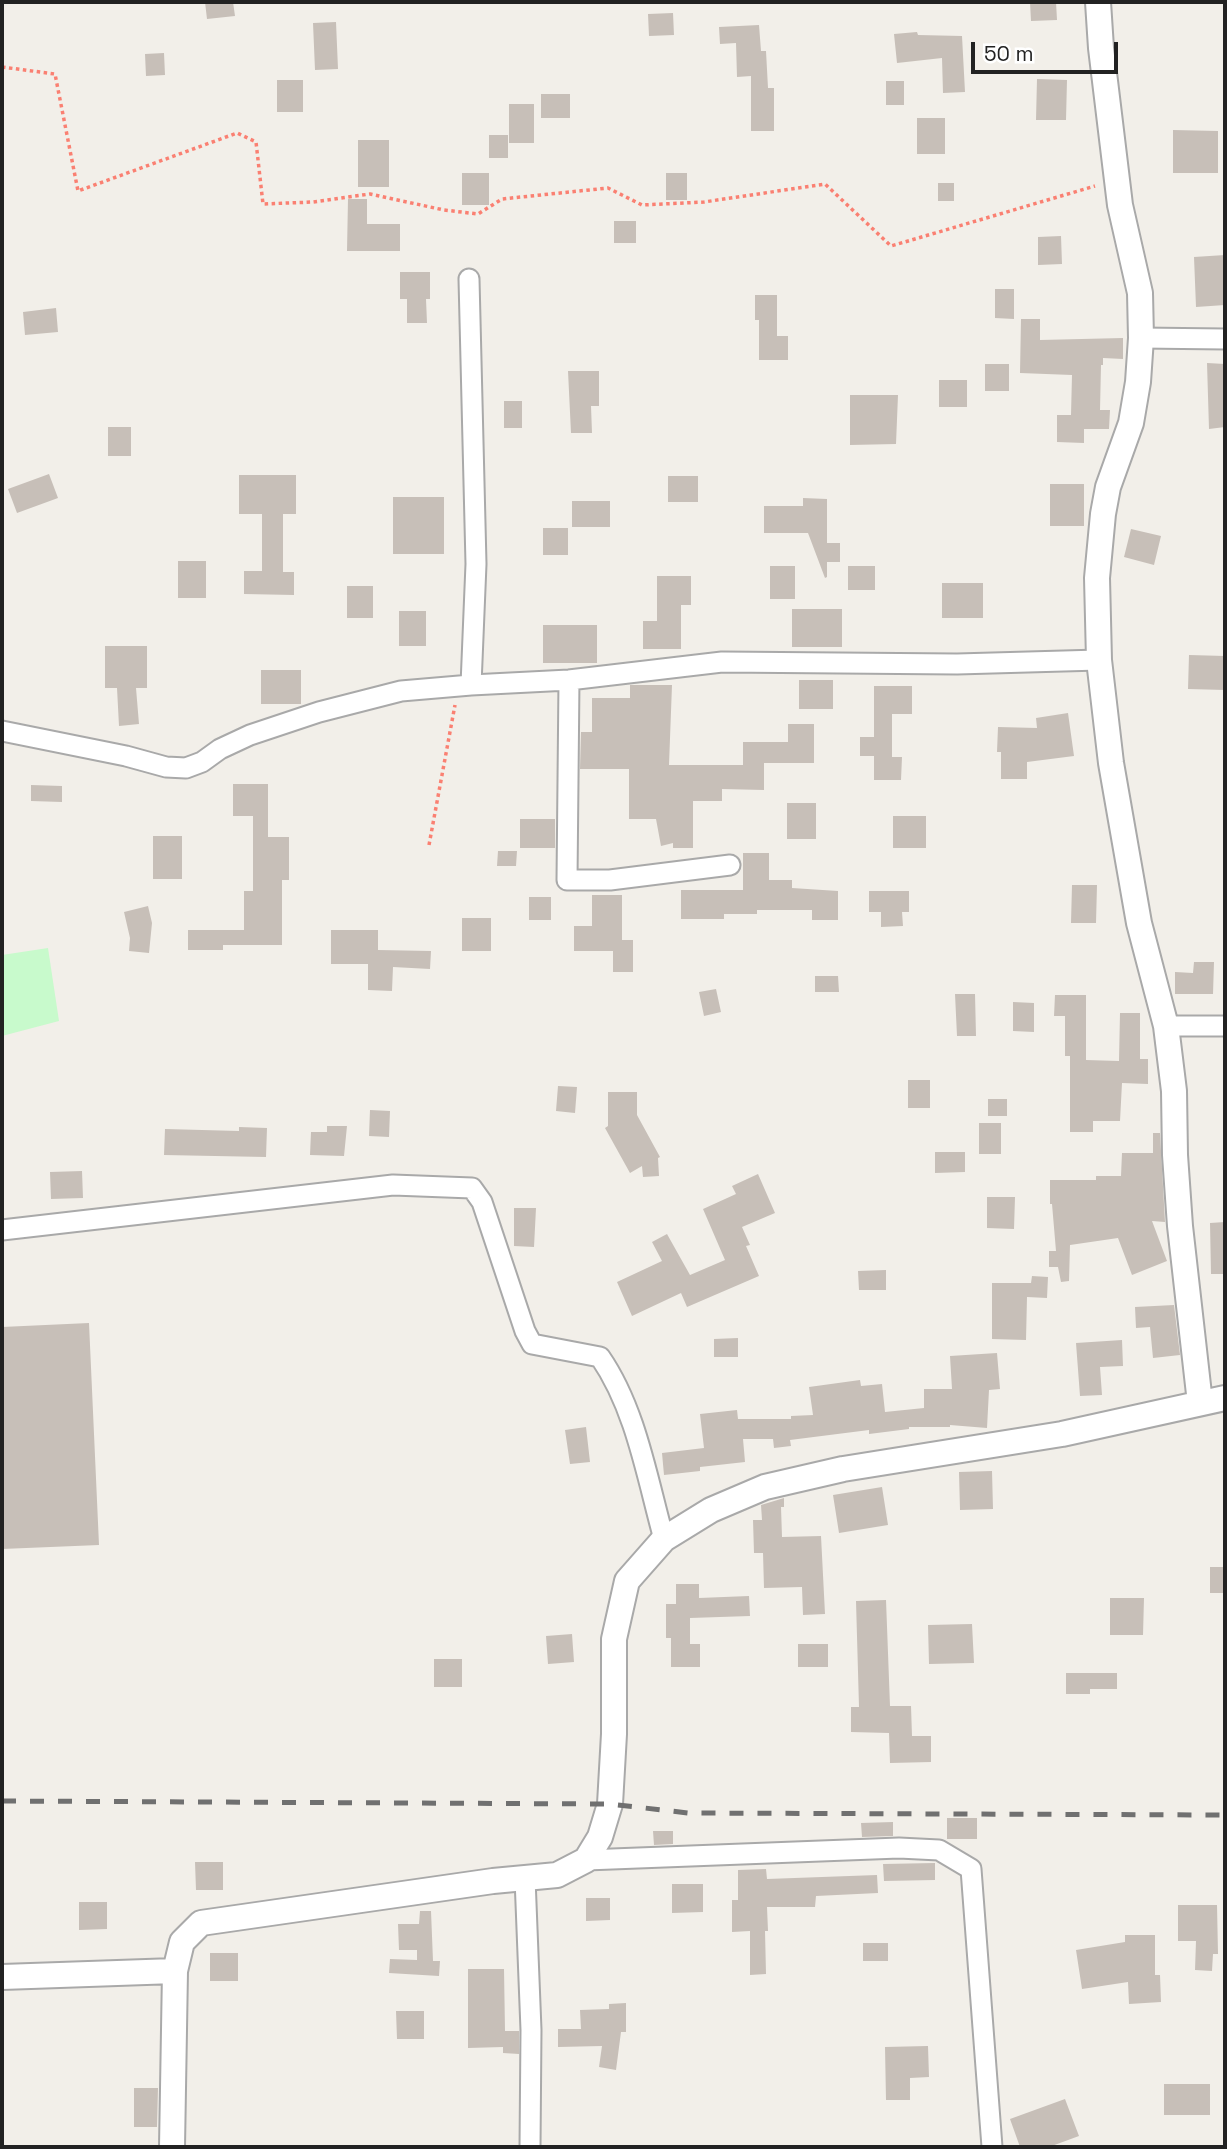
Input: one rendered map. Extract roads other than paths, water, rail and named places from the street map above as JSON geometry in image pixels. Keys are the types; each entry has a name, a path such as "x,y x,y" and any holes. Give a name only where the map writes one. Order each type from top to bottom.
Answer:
{"street":[{"path":"1098,2 1122,218 1140,293 1141,338 1139,382 1131,423 1108,487 1103,514 1097,579 1099,660 1111,763 1139,923 1166,1026 1174,1091 1180,1227 1200,1403"},
{"path":"465,685 476,564 469,279"},
{"path":"1141,338 1225,339"},
{"path":"2,731 126,756 166,767 186,768 250,735 318,712 401,691 569,680 722,662 957,664 1099,660"},
{"path":"569,680 567,880 610,880 730,865"},
{"path":"1166,1026 1225,1026"},
{"path":"2,1230 393,1185 472,1188 482,1202 525,1331 532,1344 600,1357 617,1381 631,1420 664,1539"},
{"path":"586,1860 600,1837 610,1804 614,1734 614,1639 627,1581 664,1539 711,1510 765,1487 843,1469 1062,1434 1225,1398"},
{"path":"172,2147 175,1970 182,1942 201,1923 557,1875 586,1860 899,1848 939,1850 971,1869 992,2147"},
{"path":"525,1878 531,2030 530,2147"},
{"path":"2,1978 175,1970"}],"railway":[{"path":"2,1801 610,1804 688,1813 1225,1815"}]}
